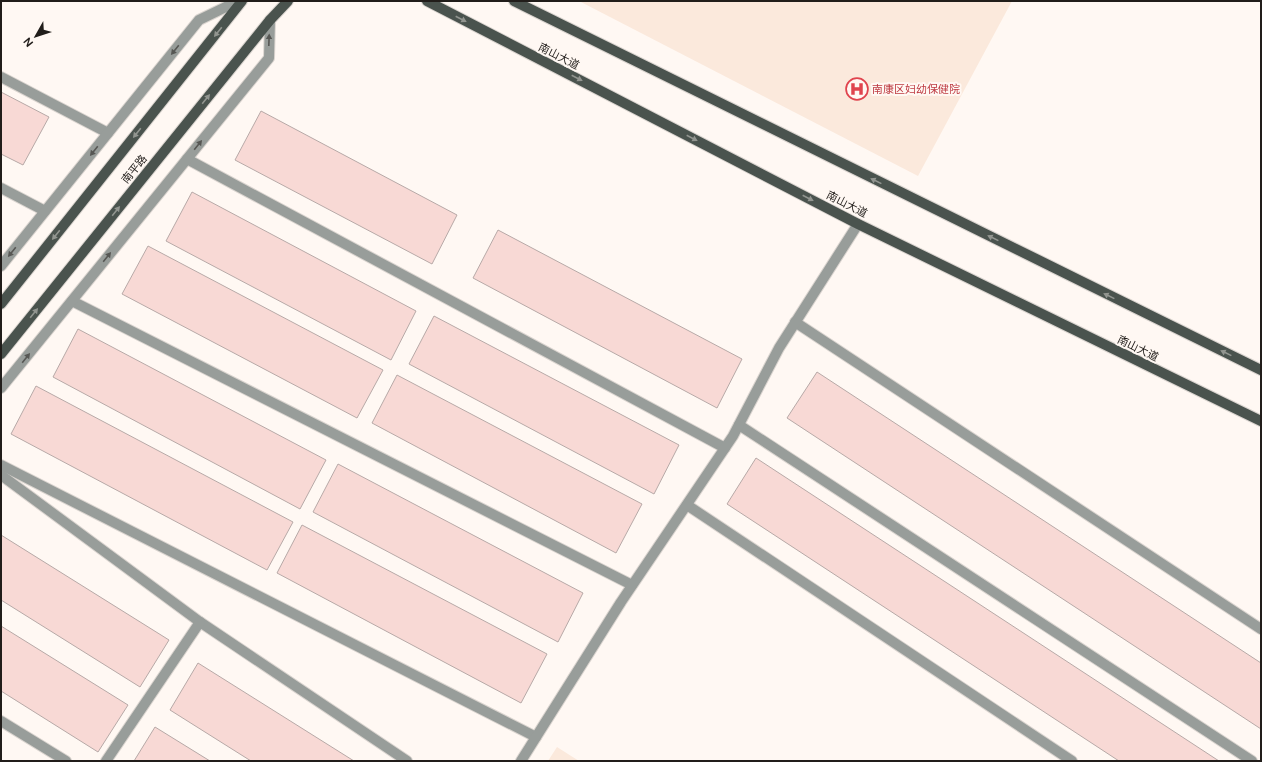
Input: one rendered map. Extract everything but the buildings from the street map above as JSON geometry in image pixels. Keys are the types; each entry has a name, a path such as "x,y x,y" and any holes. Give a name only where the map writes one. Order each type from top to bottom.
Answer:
{"main road":[{"name":"南平路","path":"1,304 242,1"},
{"name":"南平路","path":"1,354 270,20 288,1"},
{"name":"南山大道","path":"427,1 858,224 1261,422"},
{"path":"514,1 1261,370"}],"street":[{"path":"1,266 199,20 238,1"},
{"path":"1,388 269,58 270,20"},
{"path":"1,78 108,133"},
{"path":"187,159 725,448"},
{"path":"1,188 45,211"},
{"path":"521,761 632,585 725,448 739,425 779,348 858,224"},
{"path":"72,301 632,585"},
{"path":"796,322 1261,629"},
{"path":"739,425 1252,761"},
{"path":"1,465 536,737"},
{"path":"1,475 200,622 406,761"},
{"path":"687,505 1072,761"},
{"path":"106,761 200,622"},
{"path":"1,721 66,761"}],"shaded area":[{"name":"南康区妇幼保健院","path":"579,1 1012,1 918,176"},
{"path":"557,747 579,761 548,761"}],"place":[{"name":"南康区妇幼保健院","path":"857,89"}]}
